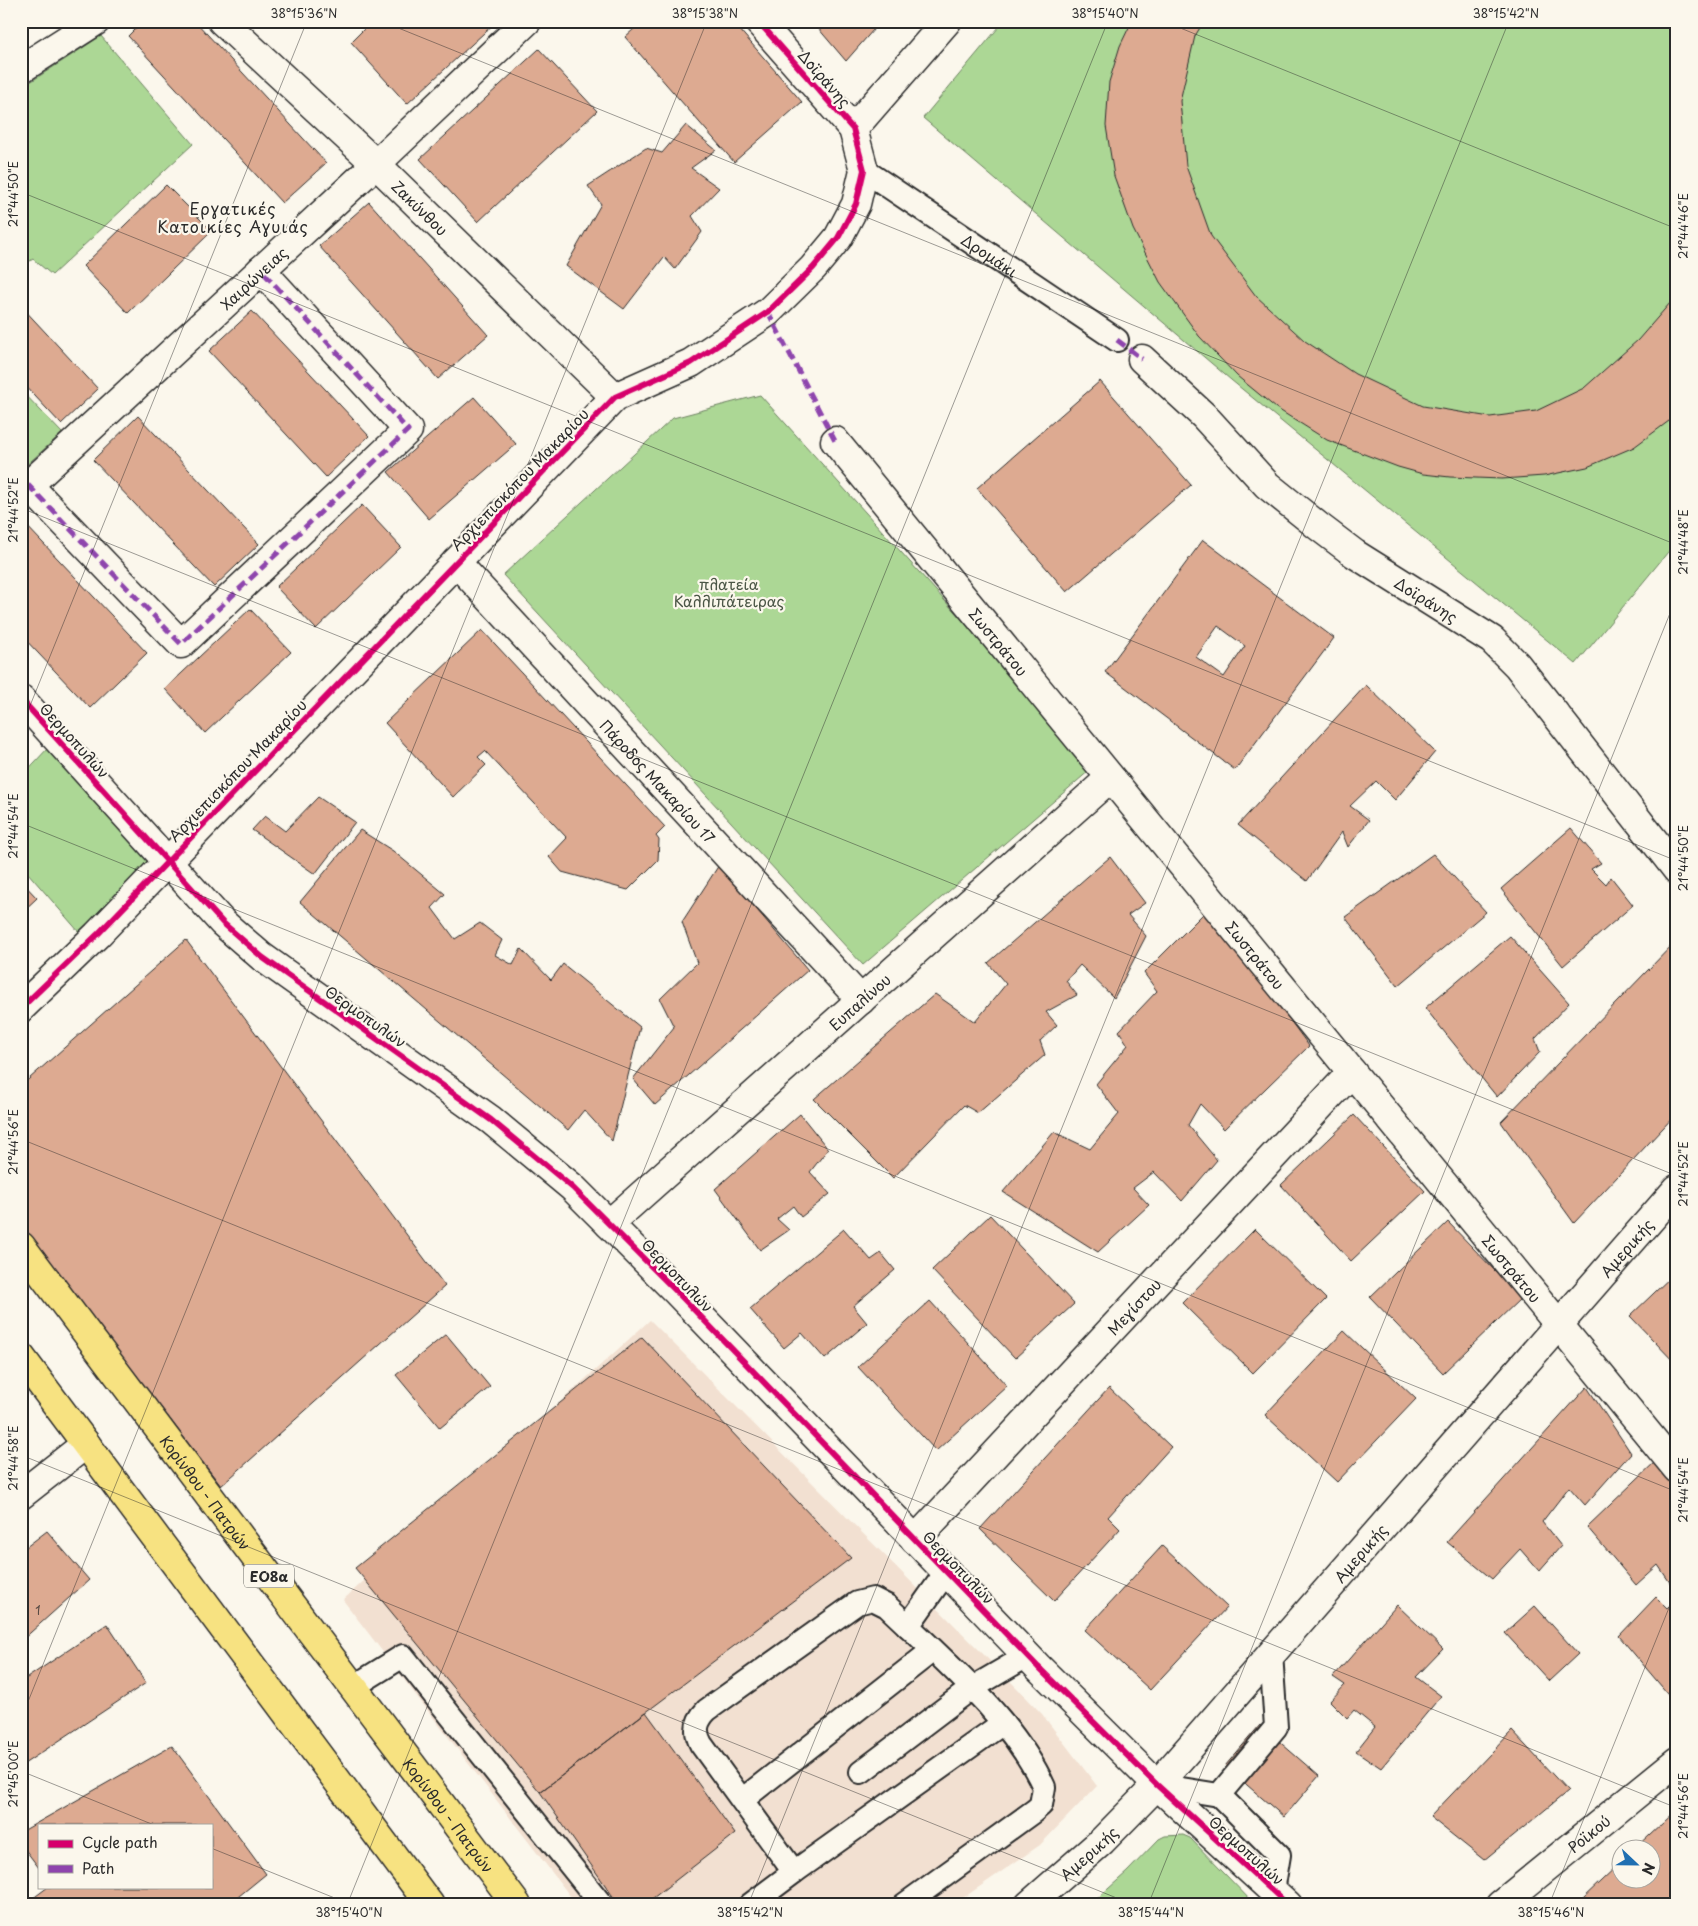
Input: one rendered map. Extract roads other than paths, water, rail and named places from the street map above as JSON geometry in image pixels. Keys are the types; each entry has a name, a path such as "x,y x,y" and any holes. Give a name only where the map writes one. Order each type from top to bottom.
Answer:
{"highway":[{"name":"Κορίνθου - Πατρών","path":"21,1246 517,1905"},
{"path":"23,1361 430,1905"}],"street":[{"path":"21,69 96,21"},
{"name":"Ζακύνθου","path":"222,21 376,164 615,397"},
{"name":"Χαιρώνειας","path":"25,488 376,164 527,21"},
{"name":"Δοϊράνης","path":"758,21 853,128"},
{"path":"853,128 947,21"},
{"name":"Αρχιεπισκόπου Μακαρίου","path":"21,1008 97,935 615,397 691,363 768,312 812,268 838,238 856,204 864,170 853,128"},
{"path":"25,488 181,644 408,430 261,270"},
{"name":"Δοϊράνης","path":"1142,359 1204,416 1268,485 1318,526 1355,554 1492,640 1517,664 1677,870"},
{"name":"Σωστράτου","path":"835,441 1677,1469"},
{"name":"Πάροδος Μακαρίου 17","path":"456,562 861,1000"},
{"name":"Θερμοπυλών","path":"21,698 223,923 262,957 491,1120 573,1188 676,1291 1027,1656 1157,1785 1281,1898"},
{"name":"Ευπαλίνου","path":"609,1224 1110,778"},
{"name":"Μεγίστου","path":"915,1540 1352,1072"},
{"name":"Αμερικής","path":"1029,1905 1102,1841 1157,1785 1677,1189"},
{"path":"21,1495 86,1444"},
{"name":"Ροϊκού","path":"1500,1905 1677,1761"}],"lane":[{"name":"Δρομάκι","path":"864,170 1117,340"},
{"path":"908,1626 946,1572"},
{"path":"794,1872 697,1736 697,1726 707,1710 857,1603 873,1599 881,1601 972,1688 1003,1723 1044,1787 1041,1805 904,1905"},
{"path":"742,1800 933,1650"},
{"path":"1219,1796 1276,1727 1271,1653"},
{"path":"353,1687 403,1656 602,1905"},
{"path":"861,1772 972,1688 1027,1656"},
{"path":"750,1905 1003,1723"},
{"path":"1157,1785 1219,1796 1279,1855 1281,1898"}],"district":[{"name":"Εργατικές Κατοικίες Αγυιάς","path":"233,217"}],"park label":[{"name":"πλατεία Καλλιπάτειρας","path":"729,592"}]}
